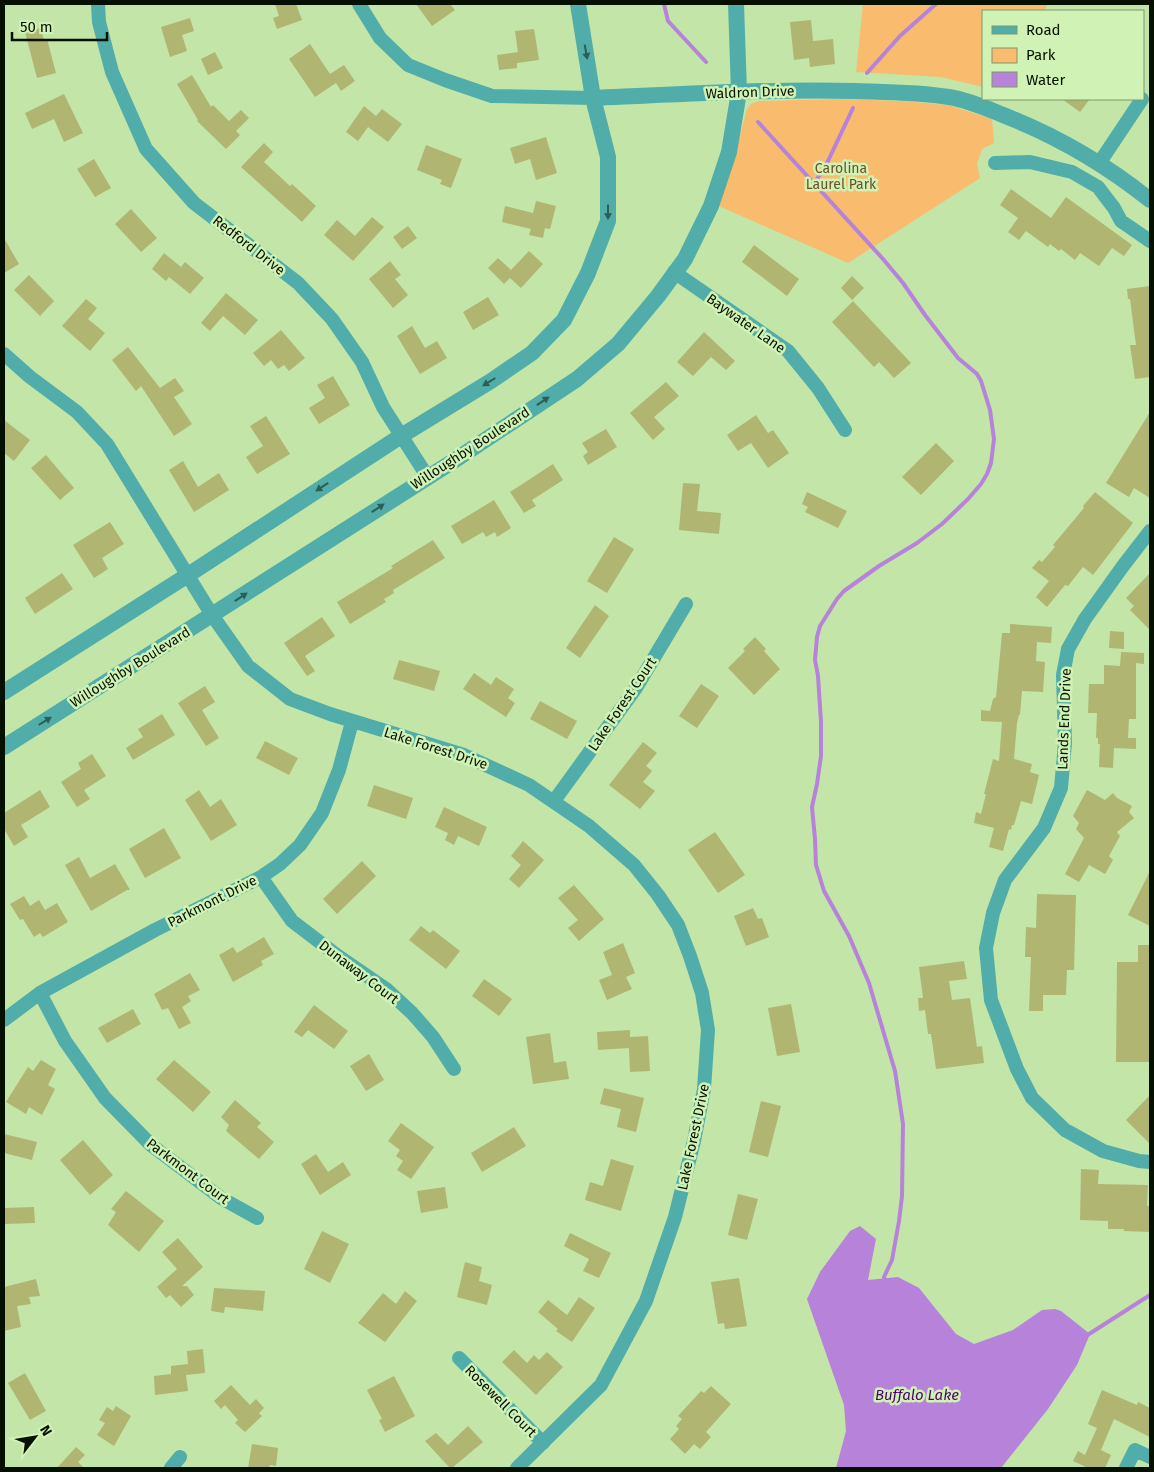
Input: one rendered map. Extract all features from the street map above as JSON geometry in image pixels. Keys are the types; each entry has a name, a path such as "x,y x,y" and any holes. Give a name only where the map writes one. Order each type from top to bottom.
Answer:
{"street":[{"name":"Redford Drive","path":"98,4 99,22 112,72 146,148 194,203 298,283 332,319 362,362 383,406 427,476"},
{"name":"Waldron Drive","path":"359,4 380,38 408,64 445,80 492,96 593,98 822,90 891,92 950,97 977,104 1071,145 1100,162 1150,200"},
{"path":"4,692 401,436 491,381 532,353 564,320 588,273 608,221 608,157 593,98 578,4"},
{"name":"Willoughby Boulevard","path":"4,747 427,476 452,462 577,379 618,344 658,296 685,259 711,206 729,152 739,92 736,4"},
{"path":"1100,162 1141,100"},
{"path":"995,163 1030,162 1072,172 1098,187 1121,221 1150,241"},
{"name":"Baywater Lane","path":"674,272 788,351 818,388 845,430"},
{"name":"Lake Forest Drive","path":"4,354 30,377 77,412 107,444 212,615 248,666 290,699 352,722 464,755 529,785 589,826 634,866 658,895 678,925 702,993 708,1030 704,1090 694,1141 675,1217 646,1301 601,1385 517,1468"},
{"name":"Lands End Drive","path":"1150,531 1117,573 1085,619 1068,649 1063,675 1065,743 1061,788 1044,828 1005,880 993,913 986,948 991,1000 1017,1069 1032,1098 1065,1130 1103,1151 1139,1161 1150,1162"},
{"name":"Lake Forest Court","path":"554,801 636,688 686,604"},
{"name":"Parkmont Drive","path":"4,1020 40,993 155,930 261,877 280,864 300,845 322,813 339,770 352,722"},
{"name":"Dunaway Court","path":"261,877 292,921 386,989 412,1013 433,1037 454,1069"},
{"name":"Parkmont Court","path":"40,993 65,1041 105,1098 151,1146 213,1192 257,1218"},
{"name":"Rosewell Court","path":"459,1358 543,1443"},
{"path":"1126,1468 1135,1450 1150,1457"}],"green space":[{"path":"863,4 1048,4 1045,10 982,10 982,87 941,77 856,72"},
{"name":"Carolina Laurel Park","path":"837,99 903,101 948,105 992,119 994,143 982,149 977,164 980,178 848,263 719,206 747,109 751,104 759,101"}],"water":[{"name":"Buffalo Lake","path":"860,1226 876,1239 868,1280 898,1277 919,1288 956,1334 974,1344 1013,1330 1042,1310 1055,1309 1061,1311 1090,1334 1077,1365 1048,1409 1001,1468 836,1468 846,1431 844,1405 807,1299 820,1272 850,1231"}],"building":[{"path":"275,4 296,4 302,20 277,29 273,18 279,16"},
{"path":"416,4 450,4 455,10 432,26"},
{"path":"190,18 194,31 182,35 187,51 170,57 161,27"},
{"path":"811,20 813,41 833,39 835,64 810,67 809,58 794,60 790,22"},
{"path":"40,28 44,40 47,39 56,73 37,78 25,32"},
{"path":"534,29 539,60 517,63 517,68 499,70 497,55 518,52 515,31"},
{"path":"310,44 330,74 344,65 355,81 341,91 336,83 315,97 289,59"},
{"path":"215,52 223,68 208,75 201,59"},
{"path":"192,75 211,107 213,105 229,121 241,110 249,118 236,131 240,135 226,149 197,121 177,84"},
{"path":"64,94 83,133 64,142 54,119 32,129 25,113"},
{"path":"1063,100 1089,100 1080,112"},
{"path":"364,106 376,116 382,109 402,124 388,142 368,127 358,141 346,132"},
{"path":"546,137 557,173 536,180 530,159 515,164 510,148"},
{"path":"264,143 273,152 264,162 290,186 292,184 316,206 302,222 241,167"},
{"path":"426,145 462,159 451,188 440,184 442,180 417,170"},
{"path":"94,159 111,188 95,197 77,169"},
{"path":"1011,189 1051,218 1066,197 1132,245 1124,256 1112,248 1099,266 1080,253 1075,260 1061,249 1059,251 1050,244 1048,247 1026,231 1019,240 1008,232 1018,218 1000,205"},
{"path":"536,201 556,206 550,229 545,228 543,238 529,235 531,229 502,222 505,206 533,213"},
{"path":"131,209 157,238 141,252 115,224"},
{"path":"372,217 384,227 353,261 324,235 337,220 355,236"},
{"path":"408,226 417,238 402,249 393,237"},
{"path":"4,238 19,264 4,273"},
{"path":"754,245 799,279 787,296 742,262"},
{"path":"529,251 543,264 521,288 510,278 504,284 488,268 498,258 511,270"},
{"path":"164,253 181,267 185,262 204,278 190,294 169,277 166,281 152,269"},
{"path":"390,261 401,275 395,279 408,295 393,308 369,279"},
{"path":"29,275 54,301 40,316 14,290"},
{"path":"852,276 864,288 852,300 841,288"},
{"path":"1150,286 1150,377 1135,379 1130,345 1136,345 1127,289"},
{"path":"226,293 258,320 245,335 223,316 210,331 201,323"},
{"path":"488,297 499,315 473,330 463,312"},
{"path":"86,299 97,308 88,319 105,333 90,351 62,326"},
{"path":"853,301 911,363 894,378 879,362 874,367 832,322"},
{"path":"412,326 425,348 437,341 447,358 420,374 397,336"},
{"path":"281,330 305,358 289,371 284,365 278,369 271,360 264,366 253,353"},
{"path":"704,332 735,361 726,370 711,357 693,376 677,362"},
{"path":"128,347 160,388 175,378 184,391 174,397 192,424 174,436 141,386 136,391 112,360"},
{"path":"333,376 350,405 319,424 309,408 325,398 317,385"},
{"path":"666,382 679,396 654,417 665,429 653,440 630,413"},
{"path":"1150,412 1150,498 1134,488 1129,497 1106,483"},
{"path":"756,415 768,433 773,430 789,453 768,468 751,443 738,451 727,435"},
{"path":"266,416 290,454 257,474 246,457 263,446 250,426"},
{"path":"4,420 30,440 14,461 4,453"},
{"path":"606,429 617,447 588,465 583,456 588,452 582,443"},
{"path":"936,443 954,461 921,495 902,477"},
{"path":"46,455 74,488 60,500 31,468"},
{"path":"183,461 198,487 219,473 229,490 194,512 169,470"},
{"path":"553,464 563,480 532,500 536,506 524,513 510,492"},
{"path":"683,483 700,484 697,511 721,513 719,534 679,530"},
{"path":"807,492 847,511 838,528 805,512 808,507 802,504"},
{"path":"1095,492 1133,523 1093,575 1083,567 1068,586 1065,585 1047,607 1036,597 1049,581 1032,568 1039,560 1042,562 1055,547 1053,545"},
{"path":"494,500 511,528 497,537 495,532 486,537 483,532 462,544 451,526"},
{"path":"110,522 124,544 102,558 108,569 94,578 73,545"},
{"path":"614,537 634,549 607,593 587,581"},
{"path":"433,540 445,558 393,590 394,593 384,599 386,602 350,624 337,602 393,568 391,566"},
{"path":"62,573 73,589 35,614 25,598"},
{"path":"1150,573 1150,630 1130,610 1134,606 1126,598"},
{"path":"595,605 609,616 580,658 566,648"},
{"path":"322,617 335,636 305,656 315,671 307,676 284,643"},
{"path":"1010,624 1052,627 1051,643 1037,642 1036,661 1045,662 1043,692 1022,691 1020,715 1017,723 1014,759 1032,764 1030,772 1039,775 1032,804 1021,801 1014,825 1012,825 1011,830 1009,829 1003,851 989,847 994,828 974,823 976,812 981,814 993,759 999,761 1002,722 981,721 981,710 990,711 993,699 996,697 1002,633 1010,633"},
{"path":"1110,631 1124,632 1124,649 1109,648"},
{"path":"755,637 766,649 764,651 780,669 754,695 728,668 745,651 743,649"},
{"path":"1121,652 1144,653 1144,664 1136,663 1136,719 1129,719 1128,738 1136,738 1136,749 1114,748 1113,768 1099,767 1100,744 1098,744 1098,738 1096,738 1097,713 1088,713 1089,684 1104,684 1104,665 1120,666"},
{"path":"399,660 440,671 434,691 393,679"},
{"path":"474,673 491,685 496,677 514,689 508,698 515,703 506,717 463,689"},
{"path":"701,684 719,696 697,728 679,716"},
{"path":"205,686 215,702 202,710 219,738 206,746 178,703"},
{"path":"540,701 577,721 567,739 530,719"},
{"path":"162,714 175,735 133,760 126,748 143,737 138,729"},
{"path":"265,741 298,758 289,775 256,758"},
{"path":"643,742 657,753 646,766 652,771 643,782 655,791 640,809 609,785"},
{"path":"92,754 106,776 84,790 90,799 77,807 61,782 81,769 78,763"},
{"path":"374,785 413,798 406,819 367,806"},
{"path":"40,790 50,807 21,825 28,837 14,846 4,829 4,813"},
{"path":"199,790 210,807 221,799 237,825 211,841 185,800"},
{"path":"1087,790 1105,800 1113,793 1117,798 1132,806 1129,812 1134,818 1117,832 1120,836 1109,856 1113,860 1105,874 1089,865 1079,882 1065,874 1084,838 1076,829 1079,823 1073,816"},
{"path":"444,807 487,827 479,846 458,836 454,845 445,840 448,833 435,827"},
{"path":"164,828 181,858 145,878 129,849"},
{"path":"715,832 745,875 718,893 688,850"},
{"path":"523,841 544,860 519,888 509,879 521,865 511,856"},
{"path":"79,857 90,878 115,864 130,890 91,911 65,865"},
{"path":"362,861 376,876 337,914 323,899"},
{"path":"1150,871 1150,926 1128,915"},
{"path":"574,885 604,919 579,941 568,928 578,920 558,898"},
{"path":"1037,894 1076,895 1074,970 1067,970 1066,995 1043,995 1043,1011 1029,1011 1031,957 1025,957 1026,927 1036,928"},
{"path":"24,896 30,906 39,900 45,910 57,903 68,922 43,937 40,933 34,937 23,919 20,920 10,904"},
{"path":"753,908 758,919 762,918 769,937 746,946 734,916"},
{"path":"421,926 430,933 433,930 460,951 446,969 409,940"},
{"path":"264,937 274,954 261,961 263,965 233,982 219,955 233,947 237,953"},
{"path":"623,943 635,973 626,977 632,989 607,1000 599,980 612,975 603,952"},
{"path":"1138,945 1150,945 1150,1062 1116,1062 1117,962 1138,962"},
{"path":"964,961 967,979 949,981 952,1000 970,998 977,1047 982,1046 984,1063 936,1069 925,1010 919,1011 918,998 923,998 919,967"},
{"path":"190,973 200,990 188,996 191,1001 182,1007 191,1023 179,1029 168,1008 162,1010 154,994"},
{"path":"484,979 512,999 499,1016 472,996"},
{"path":"791,1004 800,1052 777,1056 768,1008"},
{"path":"314,1005 348,1031 334,1049 308,1030 302,1037 294,1032"},
{"path":"133,1009 141,1024 107,1043 98,1028"},
{"path":"630,1030 630,1037 648,1036 650,1071 630,1072 629,1048 598,1050 597,1032"},
{"path":"550,1033 554,1063 566,1061 569,1079 533,1084 526,1037"},
{"path":"369,1054 384,1080 366,1091 350,1066"},
{"path":"41,1060 56,1069 48,1085 55,1089 42,1115 29,1107 26,1114 6,1102 28,1067 33,1071"},
{"path":"174,1060 211,1092 193,1112 156,1079"},
{"path":"604,1088 644,1098 636,1132 617,1127 621,1109 600,1104"},
{"path":"1150,1095 1150,1144 1126,1120"},
{"path":"235,1100 261,1123 257,1127 274,1142 259,1159 226,1131 229,1125 221,1117"},
{"path":"761,1101 781,1106 768,1157 749,1152"},
{"path":"401,1123 434,1147 411,1179 397,1170 403,1161 396,1156 400,1150 388,1141"},
{"path":"514,1127 526,1146 482,1172 471,1153"},
{"path":"4,1134 37,1142 32,1160 4,1153"},
{"path":"83,1140 113,1175 90,1195 60,1160"},
{"path":"316,1154 328,1172 343,1162 351,1175 320,1195 301,1164"},
{"path":"611,1159 634,1166 621,1211 585,1200 590,1182 603,1186"},
{"path":"1081,1169 1099,1170 1098,1184 1148,1185 1147,1206 1150,1206 1150,1232 1108,1229 1108,1221 1080,1220"},
{"path":"445,1187 448,1208 421,1213 417,1191"},
{"path":"126,1191 164,1221 139,1252 108,1225 116,1212 111,1209"},
{"path":"738,1194 758,1199 747,1240 728,1235"},
{"path":"34,1207 35,1223 4,1224 4,1208"},
{"path":"322,1231 349,1244 330,1283 304,1269"},
{"path":"570,1233 611,1253 599,1278 583,1271 589,1259 564,1246"},
{"path":"178,1238 203,1267 182,1286 187,1286 194,1295 181,1307 170,1295 166,1298 157,1287 177,1269 162,1252"},
{"path":"465,1262 482,1267 479,1281 492,1285 487,1305 457,1297"},
{"path":"739,1278 747,1326 725,1329 724,1323 718,1324 711,1282"},
{"path":"36,1279 40,1296 29,1297 31,1304 17,1306 21,1327 4,1331 4,1287"},
{"path":"214,1288 265,1291 263,1311 225,1307 224,1313 211,1311"},
{"path":"405,1291 417,1301 385,1342 358,1323 383,1293 396,1304"},
{"path":"579,1297 595,1308 572,1342 556,1331 558,1329 538,1312 548,1300 567,1315"},
{"path":"203,1349 205,1373 186,1375 188,1391 155,1395 154,1376 171,1374 171,1366 188,1364 187,1351"},
{"path":"514,1350 527,1363 534,1355 539,1360 547,1352 563,1367 536,1395 502,1362"},
{"path":"25,1373 46,1411 30,1420 8,1383"},
{"path":"394,1376 415,1416 385,1432 379,1420 382,1419 367,1390"},
{"path":"231,1385 250,1405 256,1399 264,1408 259,1413 262,1416 245,1432 235,1423 238,1420 225,1405 221,1409 214,1401"},
{"path":"711,1386 731,1404 706,1432 711,1437 700,1449 694,1444 685,1454 670,1439 679,1429 676,1426 682,1419 678,1416 701,1391 704,1393"},
{"path":"1102,1390 1137,1405 1138,1402 1150,1408 1150,1437 1114,1419 1101,1450 1111,1455 1105,1468 1088,1468 1073,1461 1078,1451 1085,1455 1097,1428 1088,1424"},
{"path":"116,1406 131,1416 114,1446 97,1435 105,1423 99,1420 107,1407 113,1411"},
{"path":"468,1426 483,1442 450,1468 425,1441 436,1433 448,1445"},
{"path":"252,1444 278,1448 276,1466 248,1468"},
{"path":"76,1447 85,1455 78,1462 84,1468 57,1468"}],"waterway":[{"path":"664,4 668,21 706,62"},
{"path":"867,73 900,36 936,4"},
{"path":"814,184 828,161 853,108"},
{"path":"758,122 883,259 958,358 977,374 990,410 994,439 991,463 987,474 968,499 942,524 917,543 879,566 844,591 820,626 817,637 815,660 821,722 821,756 812,807 816,865 824,891 849,936 869,983 895,1071 903,1124 902,1196 892,1260 884,1277 885,1280"},
{"path":"1086,1336 1150,1295"}]}
